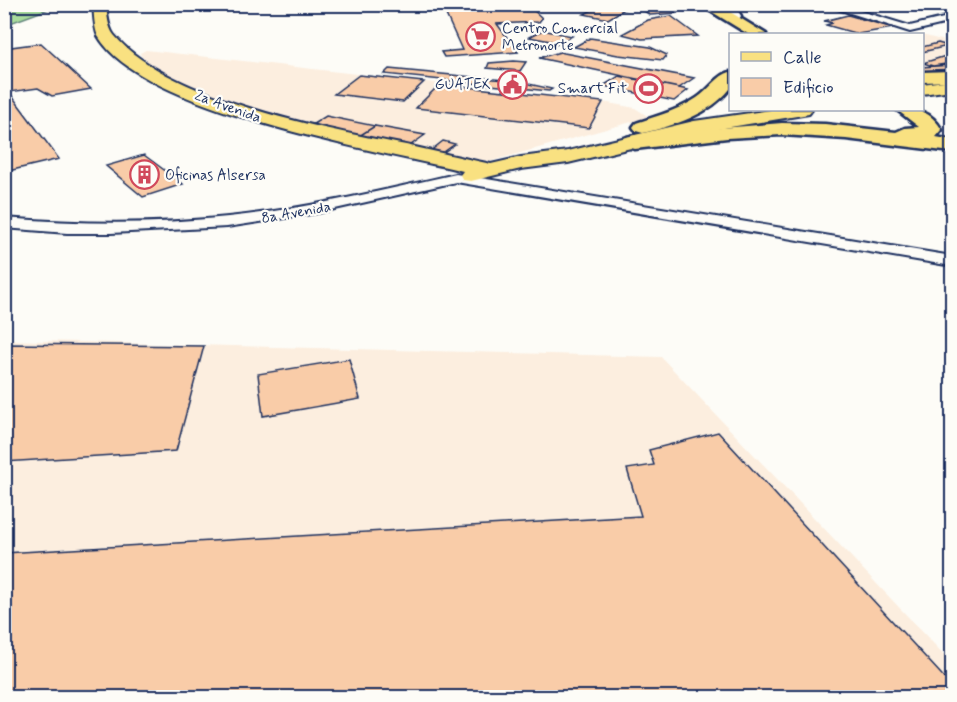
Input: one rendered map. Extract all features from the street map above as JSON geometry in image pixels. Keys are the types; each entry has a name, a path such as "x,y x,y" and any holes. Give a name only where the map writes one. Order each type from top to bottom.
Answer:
{"highway":[{"path":"692,4 750,33"},
{"path":"706,4 750,33"},
{"path":"634,136 696,110 720,90 729,78"},
{"path":"924,103 938,94"},
{"path":"836,113 842,122 867,130 911,134 928,133 932,130 927,122 909,111"},
{"path":"634,136 784,129 825,131 952,146"}],"main road":[{"name":"2a Avenida","path":"99,4 99,26 108,41 130,60 179,87 215,103 266,120 490,170"},
{"path":"718,4 735,16"},
{"path":"728,4 750,33"},
{"name":"8a Avenida","path":"456,178 521,163 544,162 634,136 740,111"},
{"name":"8a Avenida","path":"634,136 797,111"},
{"name":"2a Avenida","path":"399,149 429,173 456,178"}],"street":[{"path":"826,4 910,29 952,19"},
{"path":"456,178 952,261"},
{"name":"8a Avenida","path":"4,223 67,228 164,226 269,217 317,209 456,178"}],"shaded area":[{"path":"924,36 945,41 952,39 952,71 924,72"},
{"path":"146,50 603,102 635,108 649,117 489,162 464,160 300,122 229,102 159,71 141,56 140,53"},
{"path":"5,340 661,357 952,663 952,698 5,698"}],"green space":[{"path":"5,4 59,5 5,25"}],"building":[{"name":"Centro Comercial Metronorte","path":"430,4 537,4 530,7 542,18 539,22 497,24 518,52 444,57 441,52 462,50 443,8 432,8"},
{"path":"605,4 631,5 608,19 584,14"},
{"path":"952,6 952,16 937,13"},
{"path":"664,7 678,13 650,15 644,11"},
{"path":"848,15 893,28 854,33 826,25 833,23 824,21"},
{"path":"671,16 698,36 642,39 622,34 648,20"},
{"path":"543,30 572,36 550,48 541,47 550,41 529,37"},
{"path":"590,38 650,47 667,55 663,60 574,47"},
{"path":"41,43 91,89 52,96 38,88 9,92 59,159 4,172 4,48"},
{"path":"938,43 948,46 924,52 924,46"},
{"path":"560,52 694,78 679,88 539,58"},
{"path":"952,54 952,63 933,66 924,63"},
{"path":"526,62 520,71 487,68 489,63"},
{"path":"952,65 952,71 924,72 924,67"},
{"path":"389,69 515,81 552,89 549,91 384,74"},
{"path":"359,75 424,82 403,102 334,94"},
{"name":"Smart Fit","path":"619,76 688,90 674,101 603,86"},
{"path":"440,84 603,102 589,128 416,108"},
{"path":"326,116 375,126 359,136 310,126"},
{"path":"375,126 425,135 408,147 359,136"},
{"path":"443,141 455,144 441,154 429,152"},
{"name":"Oficinas Alsersa","path":"144,155 183,184 143,197 106,166"},
{"path":"4,344 204,346 176,451 4,462"},
{"path":"349,359 360,399 263,416 258,374"},
{"path":"718,432 952,686 952,698 4,698 4,553 641,516 627,469 654,465 649,450"}],"place":[{"name":"Centro Comercial Metronorte","path":"481,37"},
{"name":"GUATEX","path":"512,84"},
{"name":"Smart Fit","path":"648,88"},
{"name":"Oficinas Alsersa","path":"144,175"}]}
